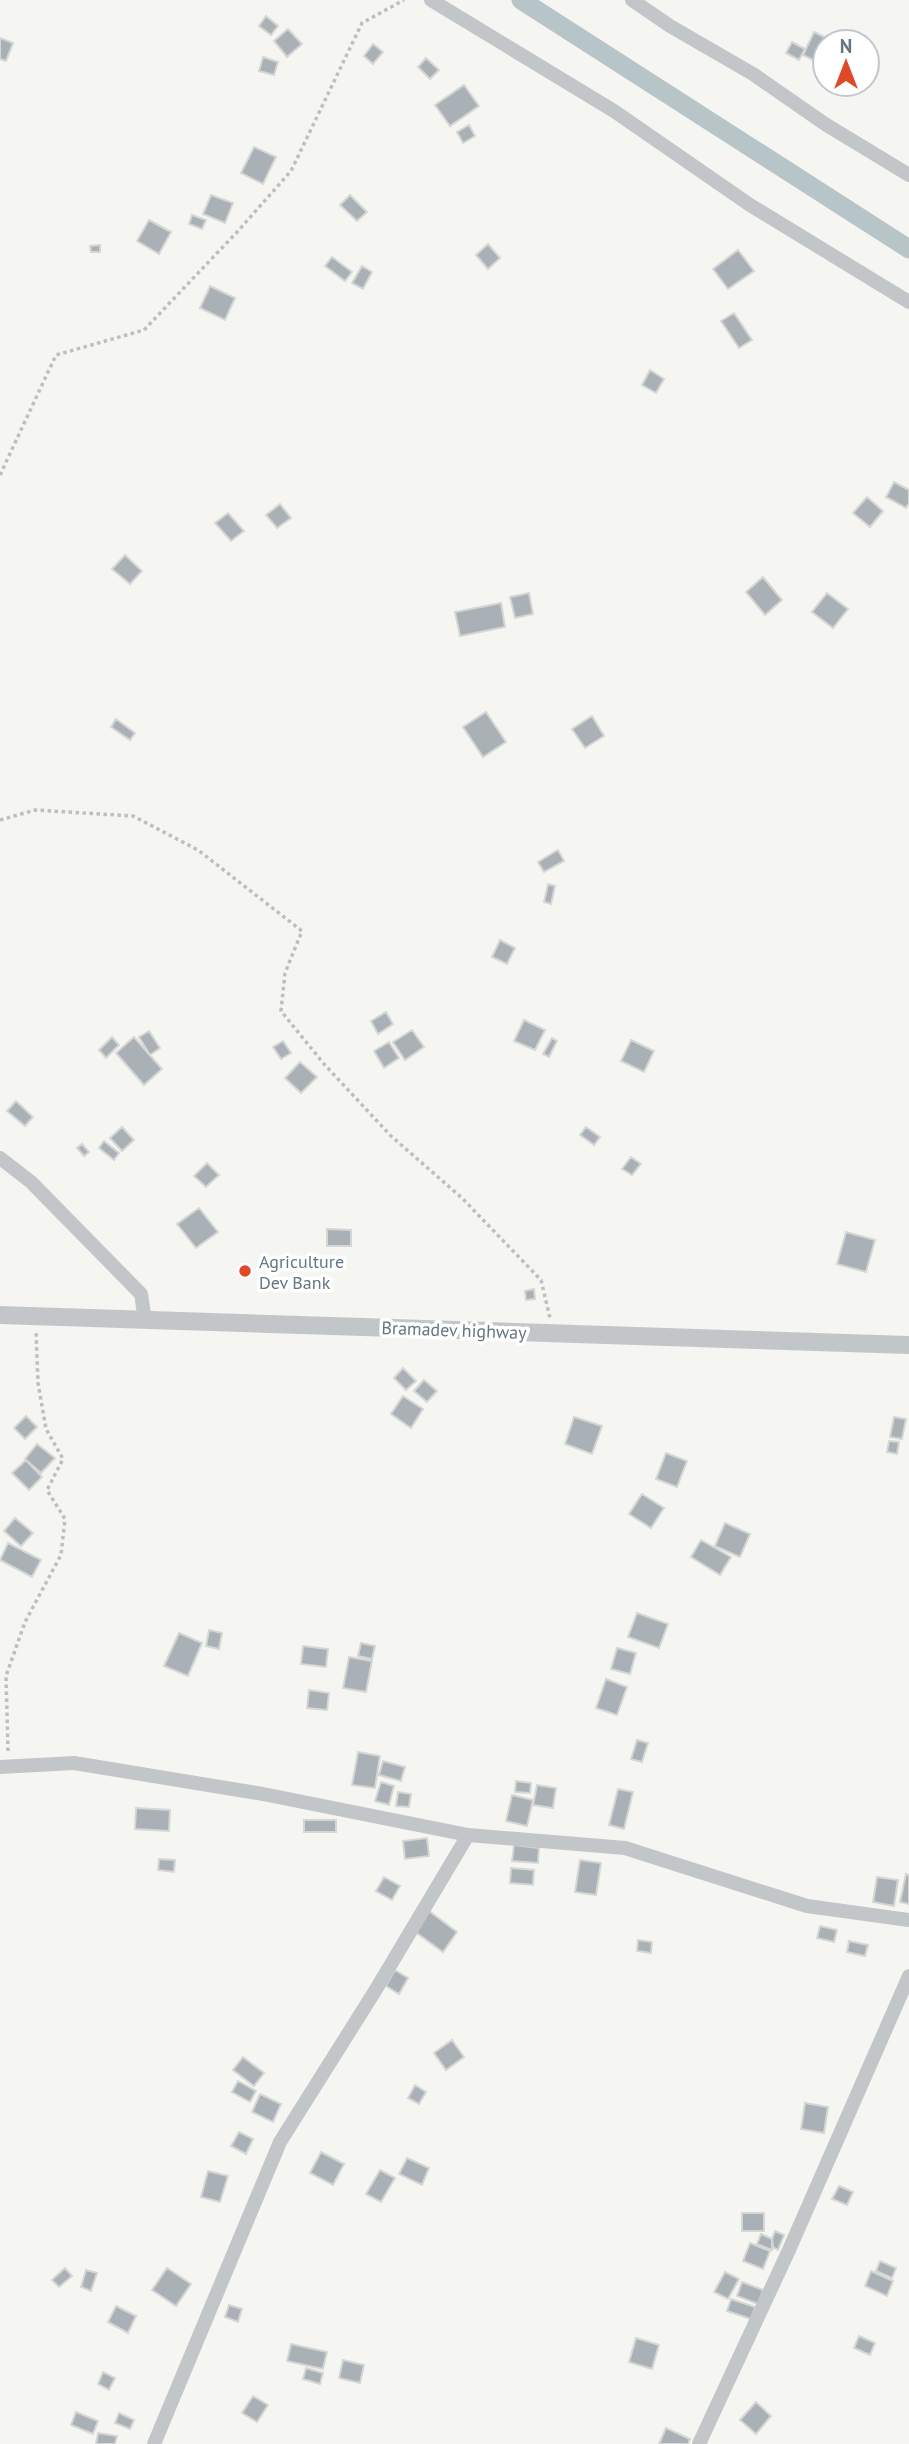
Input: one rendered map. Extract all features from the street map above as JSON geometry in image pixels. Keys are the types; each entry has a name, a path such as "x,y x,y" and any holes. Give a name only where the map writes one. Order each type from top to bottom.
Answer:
{"street":[{"path":"431,0 614,111 750,205 909,302"},
{"path":"632,0 909,175"},
{"path":"0,1158 31,1182 141,1294 145,1320"},
{"name":"Bramadev highway","path":"0,1315 909,1345"},
{"path":"4,1767 74,1763 263,1794 468,1835 625,1848 807,1906 909,1920"},
{"path":"154,2444 280,2142 375,1991 468,1835"},
{"path":"699,2444 789,2250 909,1976"}],"path":[{"path":"0,475 56,355 144,330 238,232 291,171 362,23 404,0"},
{"path":"0,820 35,810 133,816 198,850 302,931 285,973 281,1011 324,1064 391,1136 462,1198 541,1280 553,1334"},
{"path":"4,1767 6,1676 24,1622 61,1555 65,1519 47,1490 63,1460 46,1429 38,1383 35,1317"}],"building":[{"path":"266,16 278,26 271,35 259,26"},
{"path":"288,29 302,44 287,57 274,41"},
{"path":"0,38 13,43 6,61 0,59"},
{"path":"811,38 811,59 803,55"},
{"path":"792,42 805,49 799,60 786,53"},
{"path":"373,44 383,52 373,64 364,56"},
{"path":"263,57 278,62 274,75 259,71"},
{"path":"426,58 439,70 430,79 418,67"},
{"path":"464,85 479,106 450,126 435,105"},
{"path":"469,125 475,136 463,143 457,132"},
{"path":"254,147 276,157 263,184 241,173"},
{"path":"211,195 233,203 225,223 203,214"},
{"path":"350,195 367,212 357,221 340,205"},
{"path":"192,215 206,220 202,229 189,224"},
{"path":"149,220 171,232 159,254 137,241"},
{"path":"488,244 500,258 488,269 476,255"},
{"path":"100,245 100,252 91,252 90,246"},
{"path":"738,250 754,271 728,289 713,269"},
{"path":"332,257 352,272 345,281 325,266"},
{"path":"362,266 372,272 363,289 352,283"},
{"path":"210,286 235,298 225,320 200,308"},
{"path":"734,313 752,340 739,348 721,321"},
{"path":"650,370 664,379 656,393 642,385"},
{"path":"894,482 909,490 909,503 906,508 886,497"},
{"path":"867,497 883,511 870,527 853,513"},
{"path":"280,504 291,518 277,528 266,515"},
{"path":"228,513 244,531 231,541 215,523"},
{"path":"125,555 142,571 130,584 112,569"},
{"path":"763,577 782,600 765,615 746,592"},
{"path":"529,593 533,614 515,618 510,597"},
{"path":"827,593 848,609 833,628 812,612"},
{"path":"501,603 505,627 460,636 455,612"},
{"path":"486,712 506,742 483,757 463,727"},
{"path":"592,716 604,736 585,748 572,729"},
{"path":"116,719 135,733 130,740 111,727"},
{"path":"558,850 564,861 544,872 538,862"},
{"path":"548,884 555,886 551,904 544,902"},
{"path":"500,940 515,948 507,964 492,957"},
{"path":"386,1012 393,1024 378,1034 371,1021"},
{"path":"524,1020 545,1030 535,1050 514,1041"},
{"path":"412,1030 424,1047 405,1060 393,1042"},
{"path":"149,1031 160,1048 150,1055 139,1037"},
{"path":"112,1037 119,1045 106,1058 99,1050"},
{"path":"134,1037 162,1069 144,1085 116,1053"},
{"path":"552,1038 557,1041 549,1057 543,1054"},
{"path":"631,1040 654,1051 644,1072 621,1061"},
{"path":"283,1041 291,1053 281,1059 273,1047"},
{"path":"389,1042 399,1058 384,1068 374,1051"},
{"path":"300,1062 317,1077 301,1093 285,1078"},
{"path":"16,1101 33,1117 25,1126 7,1111"},
{"path":"122,1127 134,1140 122,1151 110,1138"},
{"path":"586,1127 600,1137 594,1145 580,1135"},
{"path":"104,1141 119,1153 114,1160 99,1148"},
{"path":"82,1144 89,1152 84,1156 77,1148"},
{"path":"631,1157 641,1164 632,1175 622,1169"},
{"path":"207,1163 219,1175 206,1187 194,1176"},
{"path":"199,1208 218,1232 196,1248 177,1224"},
{"path":"327,1229 351,1230 351,1246 327,1246"},
{"path":"846,1232 875,1240 866,1272 837,1264"},
{"path":"534,1289 535,1299 526,1300 525,1291"},
{"path":"403,1368 416,1381 406,1390 394,1378"},
{"path":"424,1380 437,1391 427,1402 414,1391"},
{"path":"403,1396 423,1409 411,1428 391,1414"},
{"path":"26,1416 37,1427 25,1439 14,1428"},
{"path":"574,1417 602,1426 592,1454 565,1444"},
{"path":"894,1417 906,1419 902,1439 890,1437"},
{"path":"889,1441 899,1442 897,1454 887,1452"},
{"path":"37,1444 55,1458 41,1473 25,1459"},
{"path":"666,1453 687,1461 677,1487 656,1479"},
{"path":"26,1460 42,1477 29,1490 12,1473"},
{"path":"642,1494 664,1508 651,1528 629,1514"},
{"path":"15,1518 33,1533 21,1546 4,1531"},
{"path":"725,1523 750,1534 740,1557 715,1546"},
{"path":"701,1540 731,1557 720,1575 691,1557"},
{"path":"8,1543 41,1560 32,1577 0,1560"},
{"path":"637,1613 668,1624 659,1648 628,1637"},
{"path":"209,1630 222,1633 219,1649 206,1646"},
{"path":"179,1633 202,1643 188,1676 164,1666"},
{"path":"361,1643 375,1646 372,1659 358,1656"},
{"path":"303,1646 328,1649 326,1667 301,1664"},
{"path":"617,1648 636,1653 630,1674 611,1669"},
{"path":"349,1657 372,1661 366,1692 343,1688"},
{"path":"606,1679 627,1687 617,1715 596,1708"},
{"path":"309,1690 329,1693 327,1710 307,1708"},
{"path":"637,1740 648,1743 642,1762 631,1759"},
{"path":"358,1752 380,1756 375,1788 352,1785"},
{"path":"383,1761 405,1767 401,1781 379,1775"},
{"path":"516,1781 531,1783 530,1793 515,1792"},
{"path":"381,1782 394,1786 389,1805 375,1801"},
{"path":"537,1785 556,1788 553,1808 533,1805"},
{"path":"618,1789 633,1792 624,1829 609,1825"},
{"path":"398,1792 411,1794 409,1807 396,1806"},
{"path":"512,1795 533,1800 527,1826 506,1821"},
{"path":"136,1808 170,1810 169,1831 135,1829"},
{"path":"304,1820 336,1820 336,1832 304,1832"},
{"path":"427,1838 429,1856 405,1859 403,1841"},
{"path":"514,1845 539,1848 538,1863 512,1861"},
{"path":"159,1859 175,1860 174,1872 158,1870"},
{"path":"580,1860 601,1863 596,1895 575,1892"},
{"path":"511,1868 534,1870 533,1885 510,1883"},
{"path":"906,1874 909,1875 909,1904 900,1902"},
{"path":"384,1877 400,1886 392,1900 376,1891"},
{"path":"877,1877 898,1880 894,1906 873,1902"},
{"path":"429,1911 457,1932 443,1952 414,1931"},
{"path":"820,1926 837,1930 834,1942 817,1938"},
{"path":"638,1940 652,1942 651,1953 637,1951"},
{"path":"849,1941 868,1945 865,1956 847,1952"},
{"path":"395,1970 408,1978 399,1994 386,1986"},
{"path":"452,2040 464,2057 446,2070 434,2053"},
{"path":"243,2057 264,2073 254,2086 233,2070"},
{"path":"238,2081 256,2091 250,2102 232,2092"},
{"path":"415,2085 426,2092 419,2104 408,2098"},
{"path":"260,2094 281,2104 273,2122 252,2112"},
{"path":"805,2103 828,2107 824,2133 801,2129"},
{"path":"239,2132 253,2139 246,2154 231,2146"},
{"path":"321,2152 344,2164 333,2185 310,2173"},
{"path":"407,2158 429,2168 422,2185 399,2174"},
{"path":"380,2170 395,2178 381,2202 366,2194"},
{"path":"208,2171 228,2176 220,2202 201,2197"},
{"path":"839,2186 853,2192 847,2205 832,2199"},
{"path":"742,2213 764,2213 764,2231 742,2231"},
{"path":"775,2231 784,2235 778,2250 773,2247"},
{"path":"761,2234 772,2239 772,2250 757,2244"},
{"path":"750,2243 770,2251 763,2269 743,2261"},
{"path":"880,2261 896,2268 892,2278 876,2271"},
{"path":"65,2268 72,2276 59,2287 52,2280"},
{"path":"167,2268 191,2284 176,2306 152,2290"},
{"path":"86,2270 97,2273 91,2291 81,2287"},
{"path":"871,2271 893,2281 887,2296 865,2286"},
{"path":"725,2272 739,2279 728,2299 714,2292"},
{"path":"742,2282 763,2290 758,2304 737,2296"},
{"path":"731,2299 755,2307 751,2319 727,2311"},
{"path":"229,2305 242,2309 238,2322 225,2317"},
{"path":"116,2306 136,2316 128,2333 108,2322"},
{"path":"859,2336 875,2343 870,2355 854,2348"},
{"path":"636,2338 659,2345 652,2369 629,2362"},
{"path":"291,2344 327,2352 323,2369 287,2361"},
{"path":"343,2360 364,2365 360,2383 339,2378"},
{"path":"306,2368 323,2373 320,2384 303,2379"},
{"path":"103,2372 115,2378 109,2390 98,2384"},
{"path":"253,2396 268,2405 257,2422 242,2413"},
{"path":"756,2402 771,2416 756,2434 740,2420"},
{"path":"76,2412 98,2421 93,2434 71,2425"},
{"path":"119,2413 134,2420 130,2429 115,2423"},
{"path":"666,2428 690,2439 688,2444 659,2444"},
{"path":"98,2433 117,2436 115,2444 96,2444"}],"waterway":[{"path":"521,0 909,249"}],"place":[{"name":"Agriculture Dev Bank","path":"245,1271"}]}
